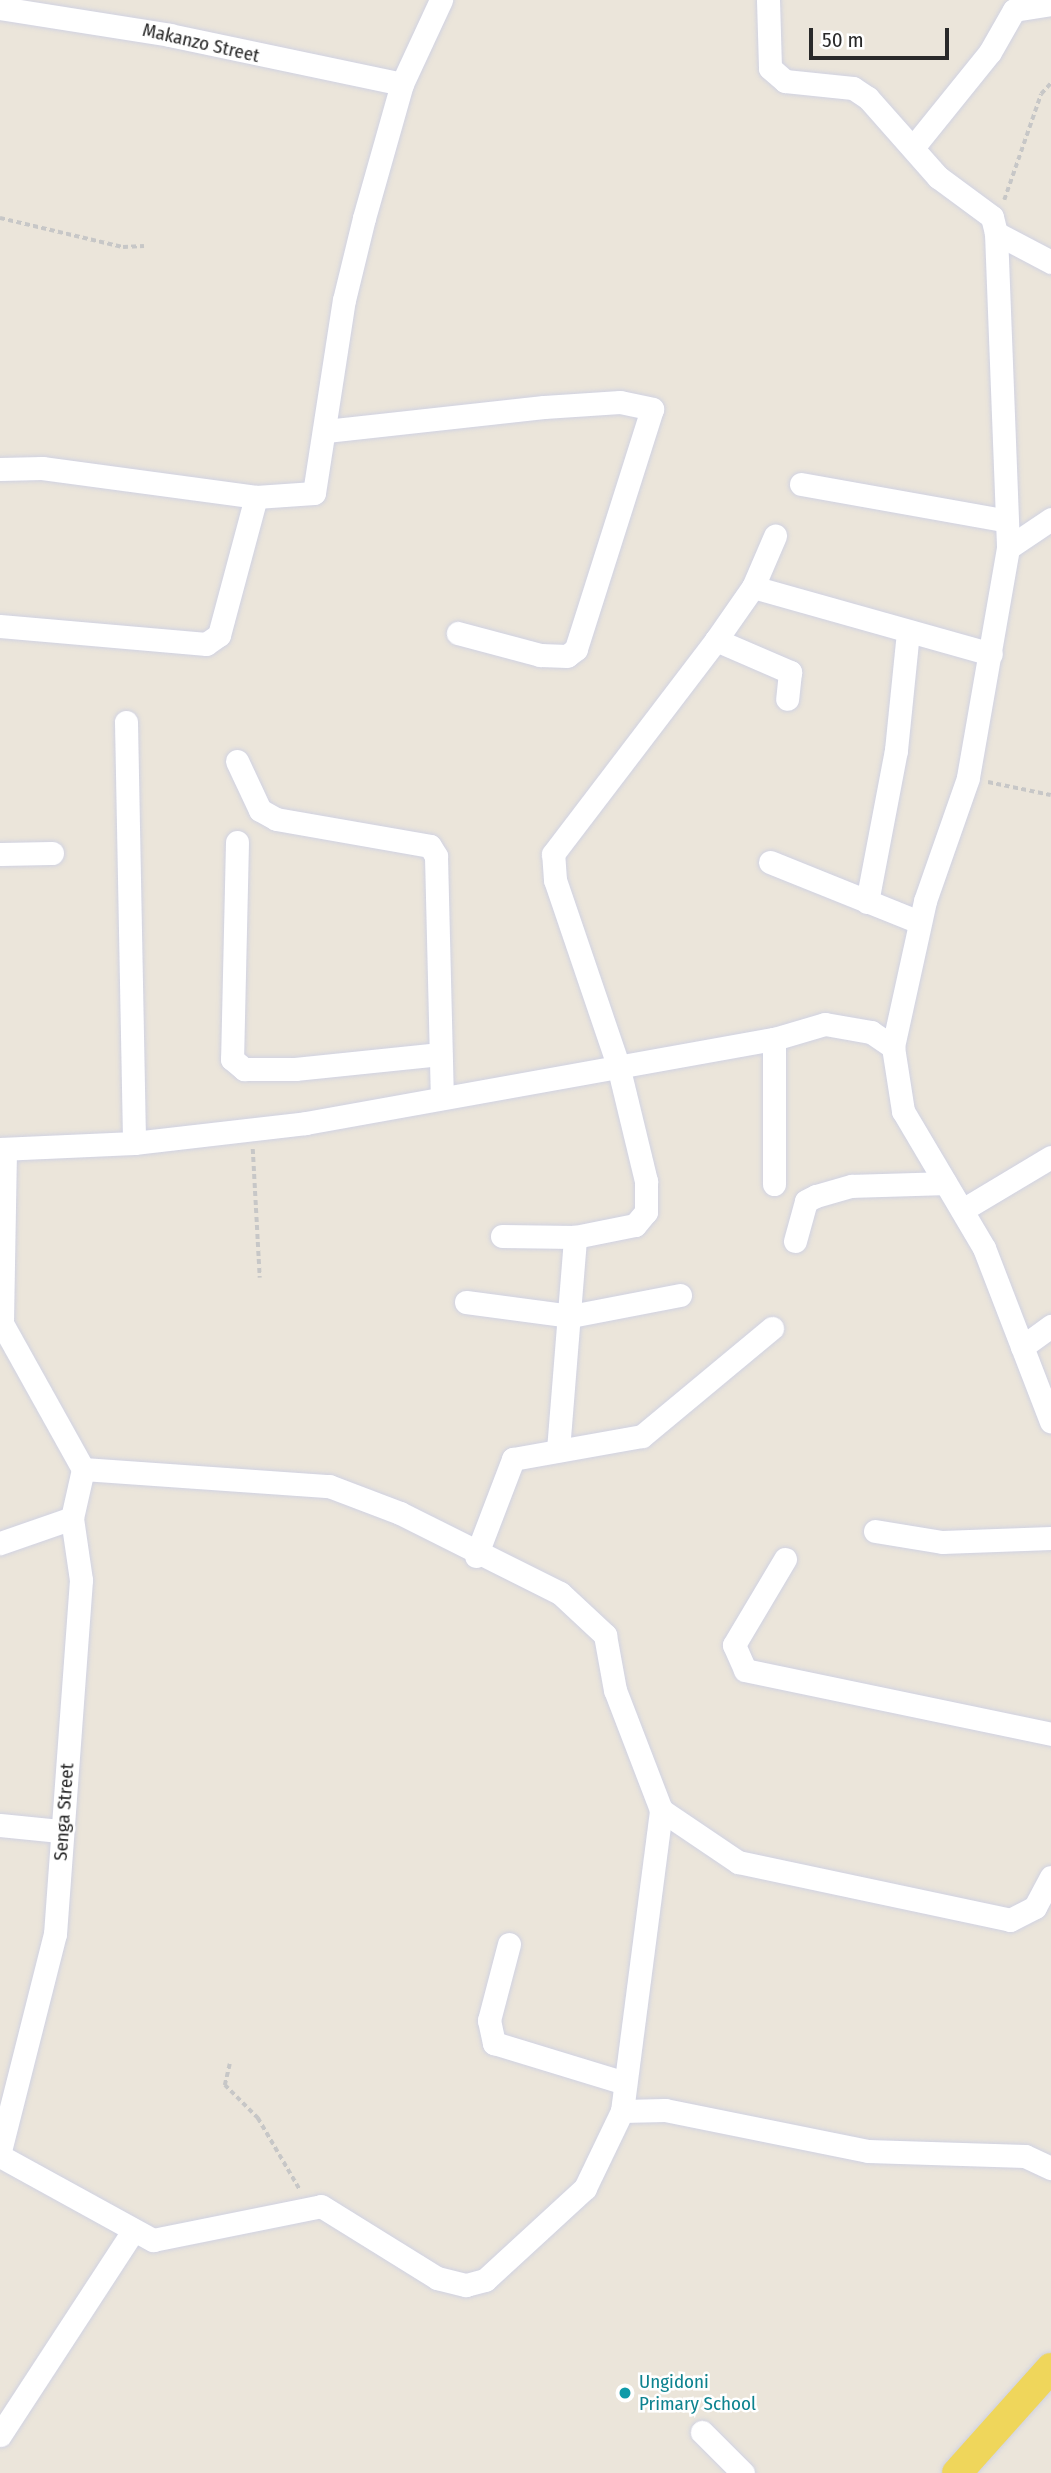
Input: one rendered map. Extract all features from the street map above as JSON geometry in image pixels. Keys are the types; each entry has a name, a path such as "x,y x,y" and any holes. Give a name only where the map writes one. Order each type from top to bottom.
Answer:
{"main road":[{"path":"957,2473 1051,2368"}],"street":[{"path":"0,469 42,468 256,497 314,493 326,430 344,300 402,84 441,0"},
{"path":"768,0 770,68 785,81 853,88 915,145 938,177 995,228 1051,262"},
{"path":"915,145 990,52 1016,5 1051,4"},
{"name":"Makanzo Street","path":"0,8 170,35 402,84"},
{"path":"995,228 1003,520 1008,548 968,778 919,922 893,1047 903,1111 1041,1338 1051,1422"},
{"path":"326,430 620,402 652,410 576,649 567,656 540,655 458,633"},
{"path":"801,484 1003,520"},
{"path":"0,625 206,645 219,635 227,617 256,497"},
{"path":"1008,548 1051,519"},
{"path":"502,1236 575,1237 635,1225 646,1212 646,1181 618,1065 555,880 553,854 716,640 753,587 775,536"},
{"path":"753,587 991,654"},
{"path":"867,902 896,750 908,632"},
{"path":"716,640 789,672 787,699"},
{"path":"126,722 134,1143"},
{"path":"237,761 260,810 276,819 430,846 436,856 442,1096"},
{"path":"237,842 232,1059 244,1069 295,1069 440,1054"},
{"path":"0,854 52,853"},
{"path":"770,862 919,922"},
{"path":"0,2153 133,2231 171,2241 309,2206 332,2210 437,2278 478,2283 585,2188 622,2111 661,1810 615,1690 606,1635 560,1593 476,1556 400,1513 300,1480 83,1469 1,1321 3,1149 134,1143 251,1129 774,1039 825,1024 872,1032 893,1047"},
{"path":"774,1039 774,1184"},
{"path":"964,1209 1051,1157"},
{"path":"795,1241 806,1201 816,1196 852,1186 945,1183"},
{"path":"558,1450 571,1316 575,1237"},
{"path":"466,1302 571,1316 680,1295"},
{"path":"476,1556 513,1459 642,1437 772,1328"},
{"name":"Senga Street","path":"0,2153 55,1934 60,1831 81,1580 72,1518 83,1469"},
{"path":"0,1543 72,1518"},
{"path":"875,1531 943,1542 1051,1538"},
{"path":"785,1559 734,1645 744,1670 1051,1734"},
{"path":"661,1810 754,1869 1010,1920 1035,1907 1051,1877"},
{"path":"0,1825 60,1831"},
{"path":"509,1944 489,2020 494,2043 625,2083"},
{"path":"622,2111 665,2110 868,2151 1025,2156 1051,2168"},
{"path":"0,2435 133,2231"},
{"path":"702,2432 743,2473"}],"path":[{"path":"995,228 1041,94 1051,83"},
{"path":"0,218 123,247 144,246"},
{"path":"968,778 1051,795"},
{"path":"251,1129 260,1278"},
{"path":"230,2064 225,2085 258,2118 309,2206"}],"place":[{"name":"Ungidoni Primary School","path":"625,2393"}]}
